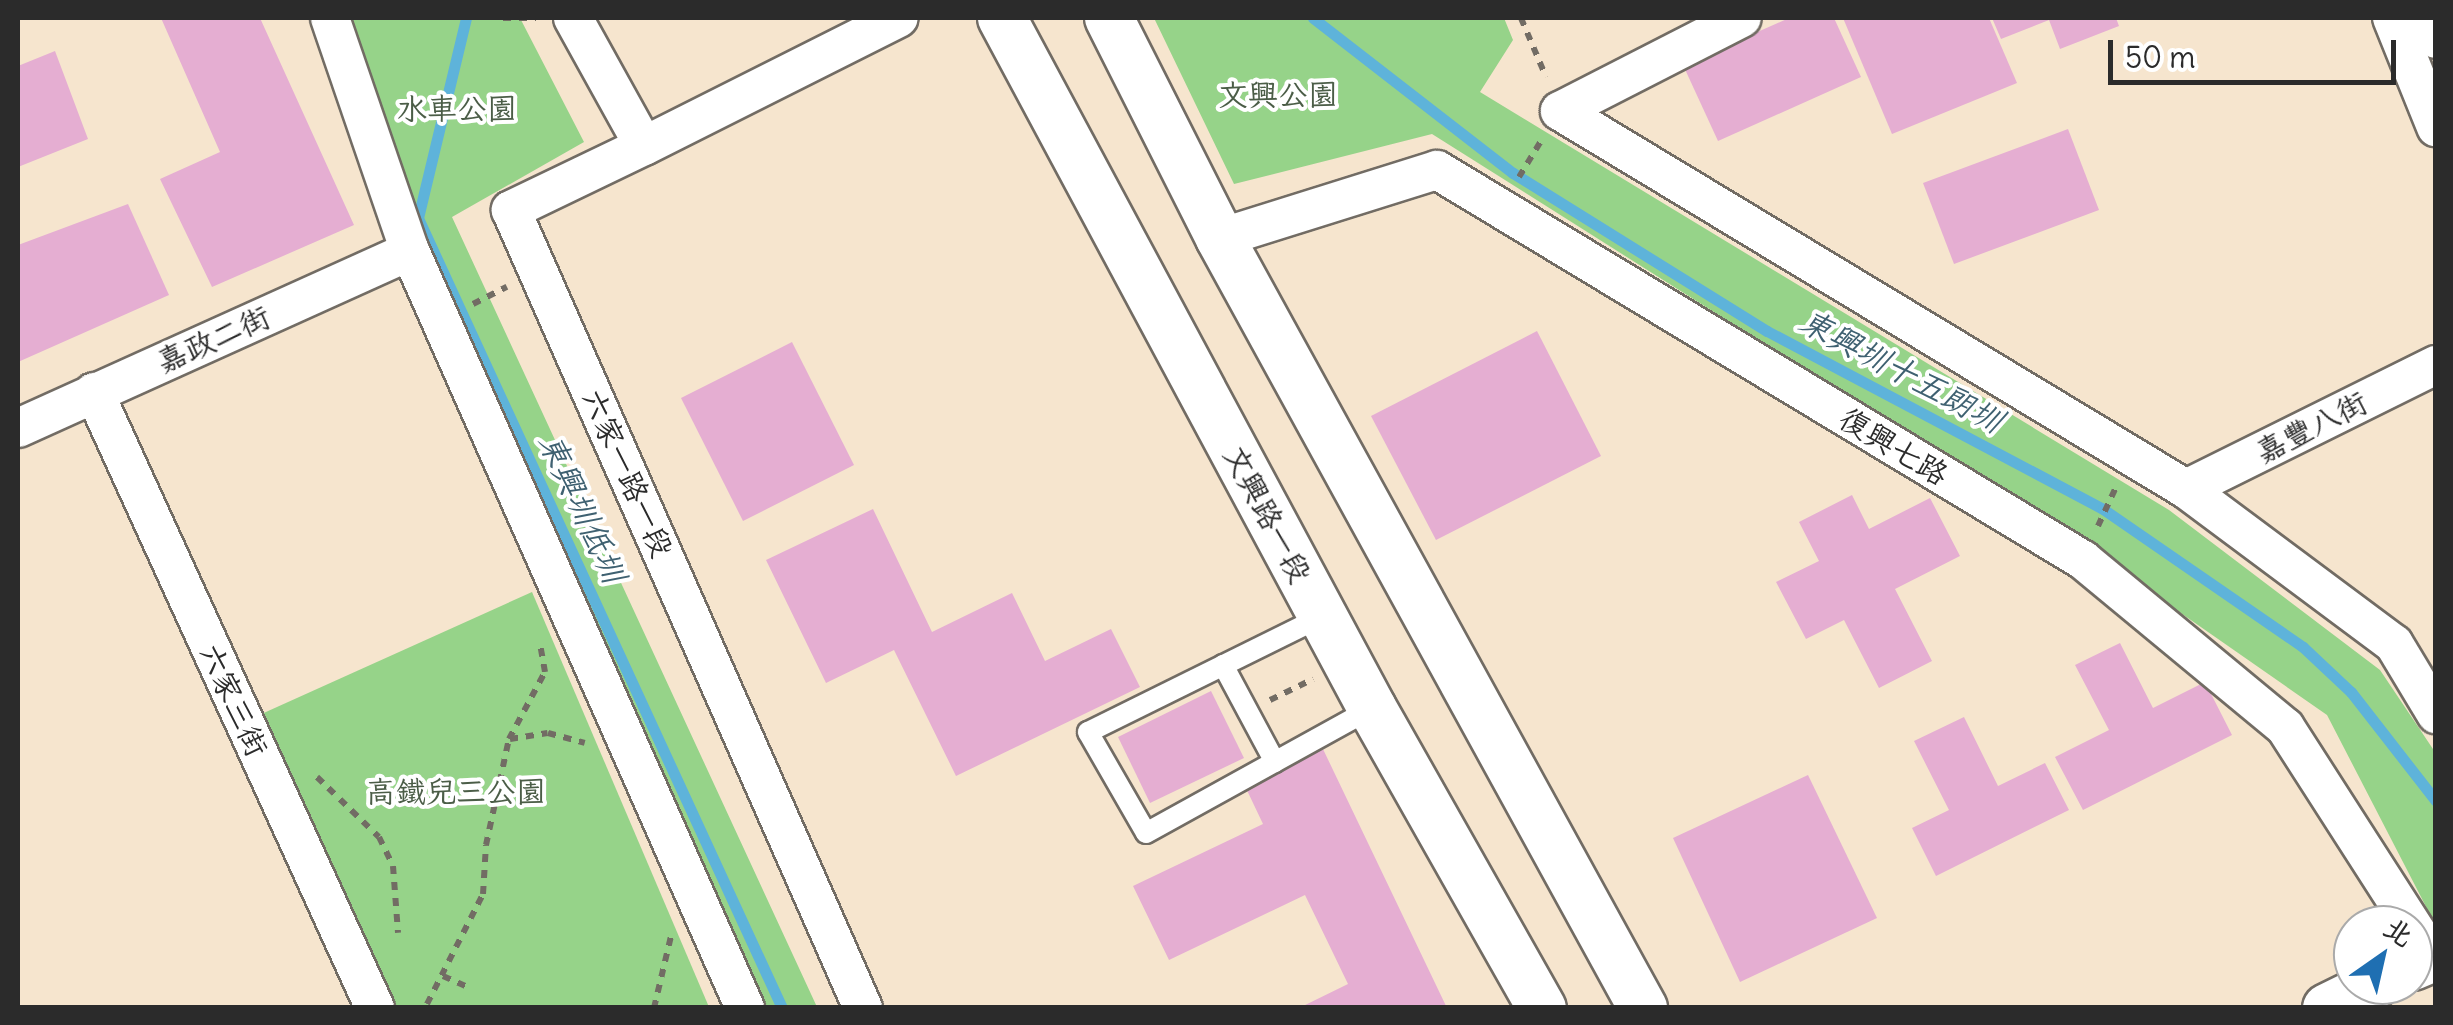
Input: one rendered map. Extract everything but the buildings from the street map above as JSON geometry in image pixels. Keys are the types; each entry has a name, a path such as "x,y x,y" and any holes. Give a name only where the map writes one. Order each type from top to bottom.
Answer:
{"street":[{"path":"330,18 410,251 745,1008"},
{"path":"573,18 644,146 898,18"},
{"name":"文興路一段","path":"1002,18 1372,708 1542,1008"},
{"path":"1109,18 1220,238 1642,1008"},
{"path":"1560,111 1742,18"},
{"path":"2423,23 2436,127"},
{"path":"1560,111 2186,490 2394,644 2436,714"},
{"name":"六家一路一段","path":"644,146 511,210 863,1008"},
{"name":"復興七路","path":"1220,238 1437,170 2082,560 2285,727 2395,905"},
{"name":"嘉政二街","path":"18,428 410,251"},
{"name":"嘉豐八街","path":"2186,490 2436,365"},
{"name":"六家三街","path":"94,392 375,1008"}],"lane":[{"path":"1322,616 1088,732 1146,834 1372,708"},
{"path":"1223,665 1275,762"}],"path":[{"path":"1500,208 1560,111 1521,18"},
{"path":"440,321 539,271"},
{"path":"2082,560 2129,458"},
{"path":"427,1004 483,894 486,845 508,739 545,672 539,639 550,634"},
{"path":"508,739 548,732 596,746"},
{"path":"317,777 386,852 393,866 398,933"},
{"path":"654,1008 671,931"},
{"path":"444,976 468,987"}],"green space":[{"name":"水車公園","path":"328,18 520,18 584,142 452,217 817,1007 763,1007"},
{"name":"文興公園","path":"1154,18 1504,18 1513,40 1480,92 2169,510 2380,670 2435,752 2435,924 2433,905 2425,905 2327,715 2086,547 1432,134 1234,184"},
{"name":"高鐵兒三公園","path":"532,592 709,1007 396,1007 257,716"}],"waterway":[{"name":"東興圳低圳","path":"466,18 418,218 782,1008"},
{"name":"東興圳十五朗圳","path":"1313,18 1513,173 1767,331 2103,509 2303,647 2351,692 2436,801"}]}
